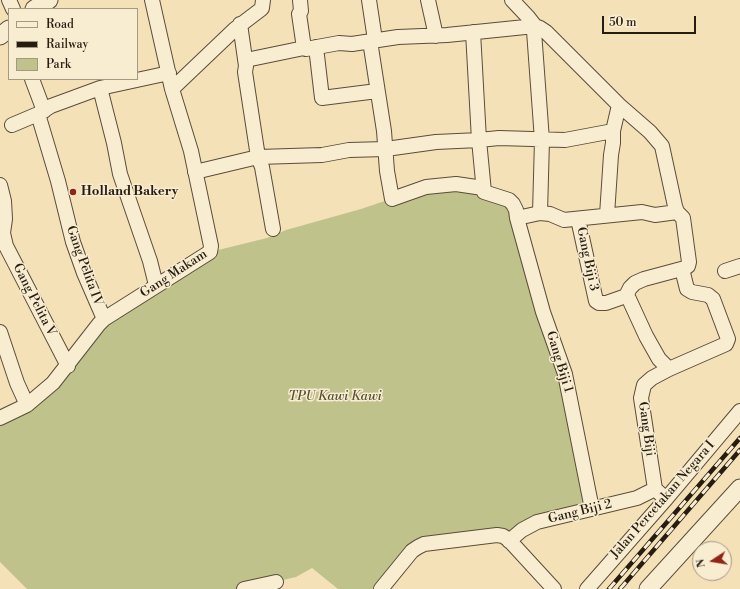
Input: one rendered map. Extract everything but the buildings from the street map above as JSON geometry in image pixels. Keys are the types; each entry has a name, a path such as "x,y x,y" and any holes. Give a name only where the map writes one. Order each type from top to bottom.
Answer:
{"street":[{"path":"36,8 49,0"},
{"name":"Gang Makam","path":"0,418 26,405 53,384 104,319 210,252 211,246 191,151 172,90 152,0"},
{"path":"172,90 240,24 262,8 263,0"},
{"path":"300,0 301,11 299,14 310,48 322,98 377,90"},
{"path":"369,0 377,90 384,131 392,199 426,187 456,184 483,188 473,32"},
{"path":"428,0 436,36"},
{"path":"512,0 535,26 534,31 542,140 540,213"},
{"path":"240,24 258,157 262,167 273,229"},
{"path":"246,60 310,48 398,37 436,36 535,26 546,32 619,105 660,142 677,212 683,218 689,262 688,266 682,269 634,283 626,296 630,300 646,336 659,359 669,369"},
{"path":"0,36 8,30"},
{"path":"138,80 168,73"},
{"name":"Gang Pelita IV","path":"32,80 74,242 84,273 104,319"},
{"path":"12,125 41,113 51,106 100,88 136,80"},
{"path":"100,88 120,174 150,261 156,285"},
{"path":"607,215 613,131 619,105"},
{"path":"195,172 258,157 322,155 349,150 386,149 436,142 499,138 565,140 613,131"},
{"name":"Gang Pelita V","path":"0,185 4,201 5,219 3,233 6,246 6,261 68,366"},
{"name":"Gang Biji 1","path":"483,188 484,192 488,195 509,200 516,210 543,312 565,374 592,509"},
{"path":"517,218 540,213 550,214 564,220 642,212 655,215 677,212"},
{"name":"Gang Biji 3","path":"578,219 596,300 600,304 606,304 626,296"},
{"path":"725,271 740,266"},
{"path":"682,269 687,288 692,292 708,294 713,298 728,339 734,344"},
{"path":"0,332 26,405"},
{"name":"Gang Biji","path":"655,489 641,395 644,385 652,378 669,369 726,344 734,344"},
{"name":"Jalan Percetakan Negara I","path":"587,589 666,499 740,411"},
{"path":"648,589 740,488"},
{"path":"655,489 666,499"},
{"name":"Gang Biji 2","path":"510,541 522,530 537,522 637,498 655,489"},
{"path":"381,589 412,551 424,544 497,536 503,536 510,541 554,589"},
{"path":"244,589 276,582"}],"green space":[{"name":"TPU Kawi Kawi","path":"456,184 509,200 565,374 592,509 537,522 509,541 424,544 381,589 338,589 312,568 296,577 245,589 27,589 0,562 0,417 27,405 99,324 210,252 267,238 286,230 361,209 426,187"}],"railway":[{"path":"609,589 740,438"},
{"path":"620,589 740,450"}],"place":[{"name":"Holland Bakery","path":"73,192"}]}
